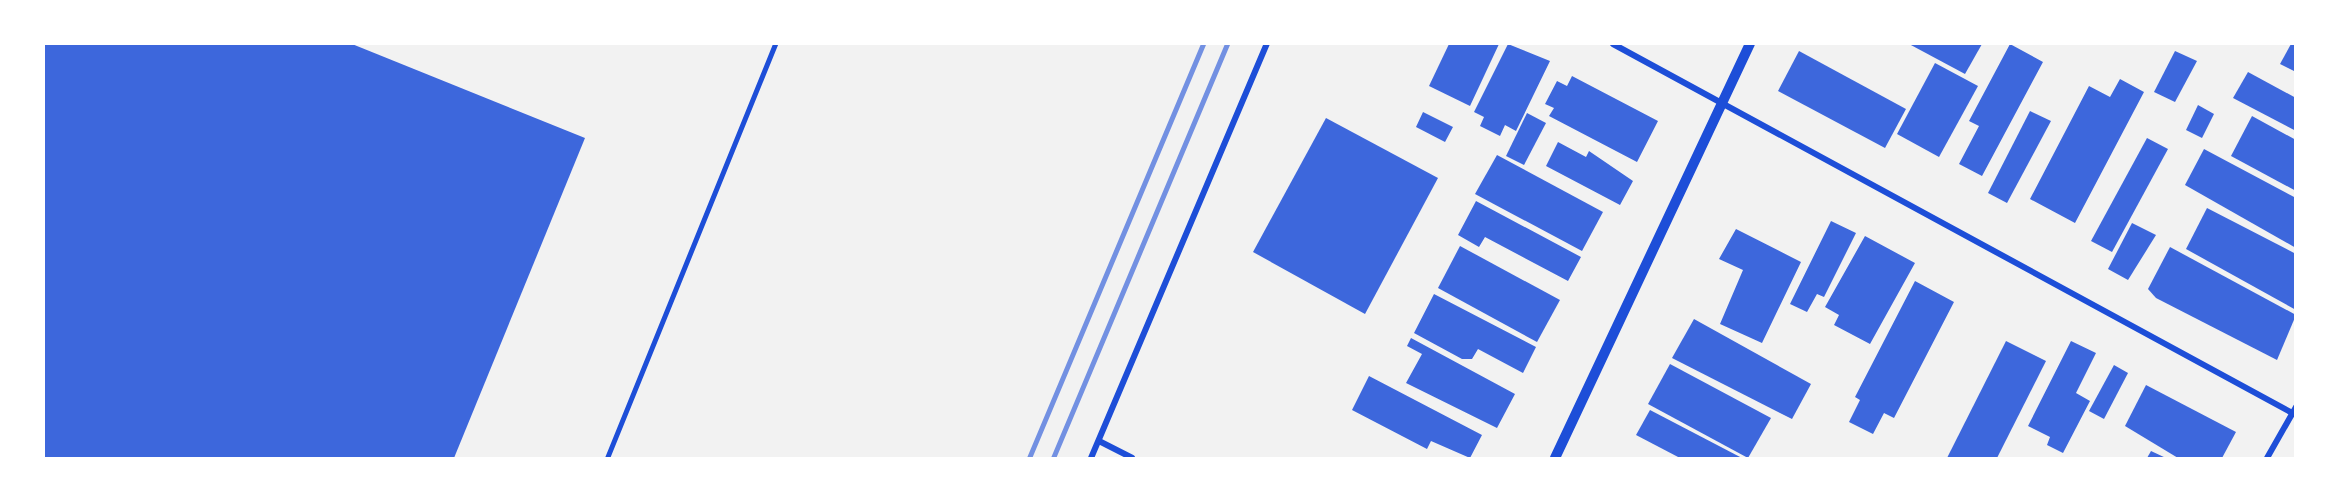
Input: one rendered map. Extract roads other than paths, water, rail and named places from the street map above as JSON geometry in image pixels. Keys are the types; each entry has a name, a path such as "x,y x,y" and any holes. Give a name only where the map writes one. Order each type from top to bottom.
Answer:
{"street":[{"path":"1091,459 1267,44"},
{"path":"1613,44 2294,412 2267,459"},
{"path":"1555,459 1750,44"},
{"path":"1099,441 1132,459"}],"lane":[{"path":"607,459 775,44"}],"railway":[{"path":"1029,458 1203,44"},
{"path":"1053,458 1227,44"}]}
